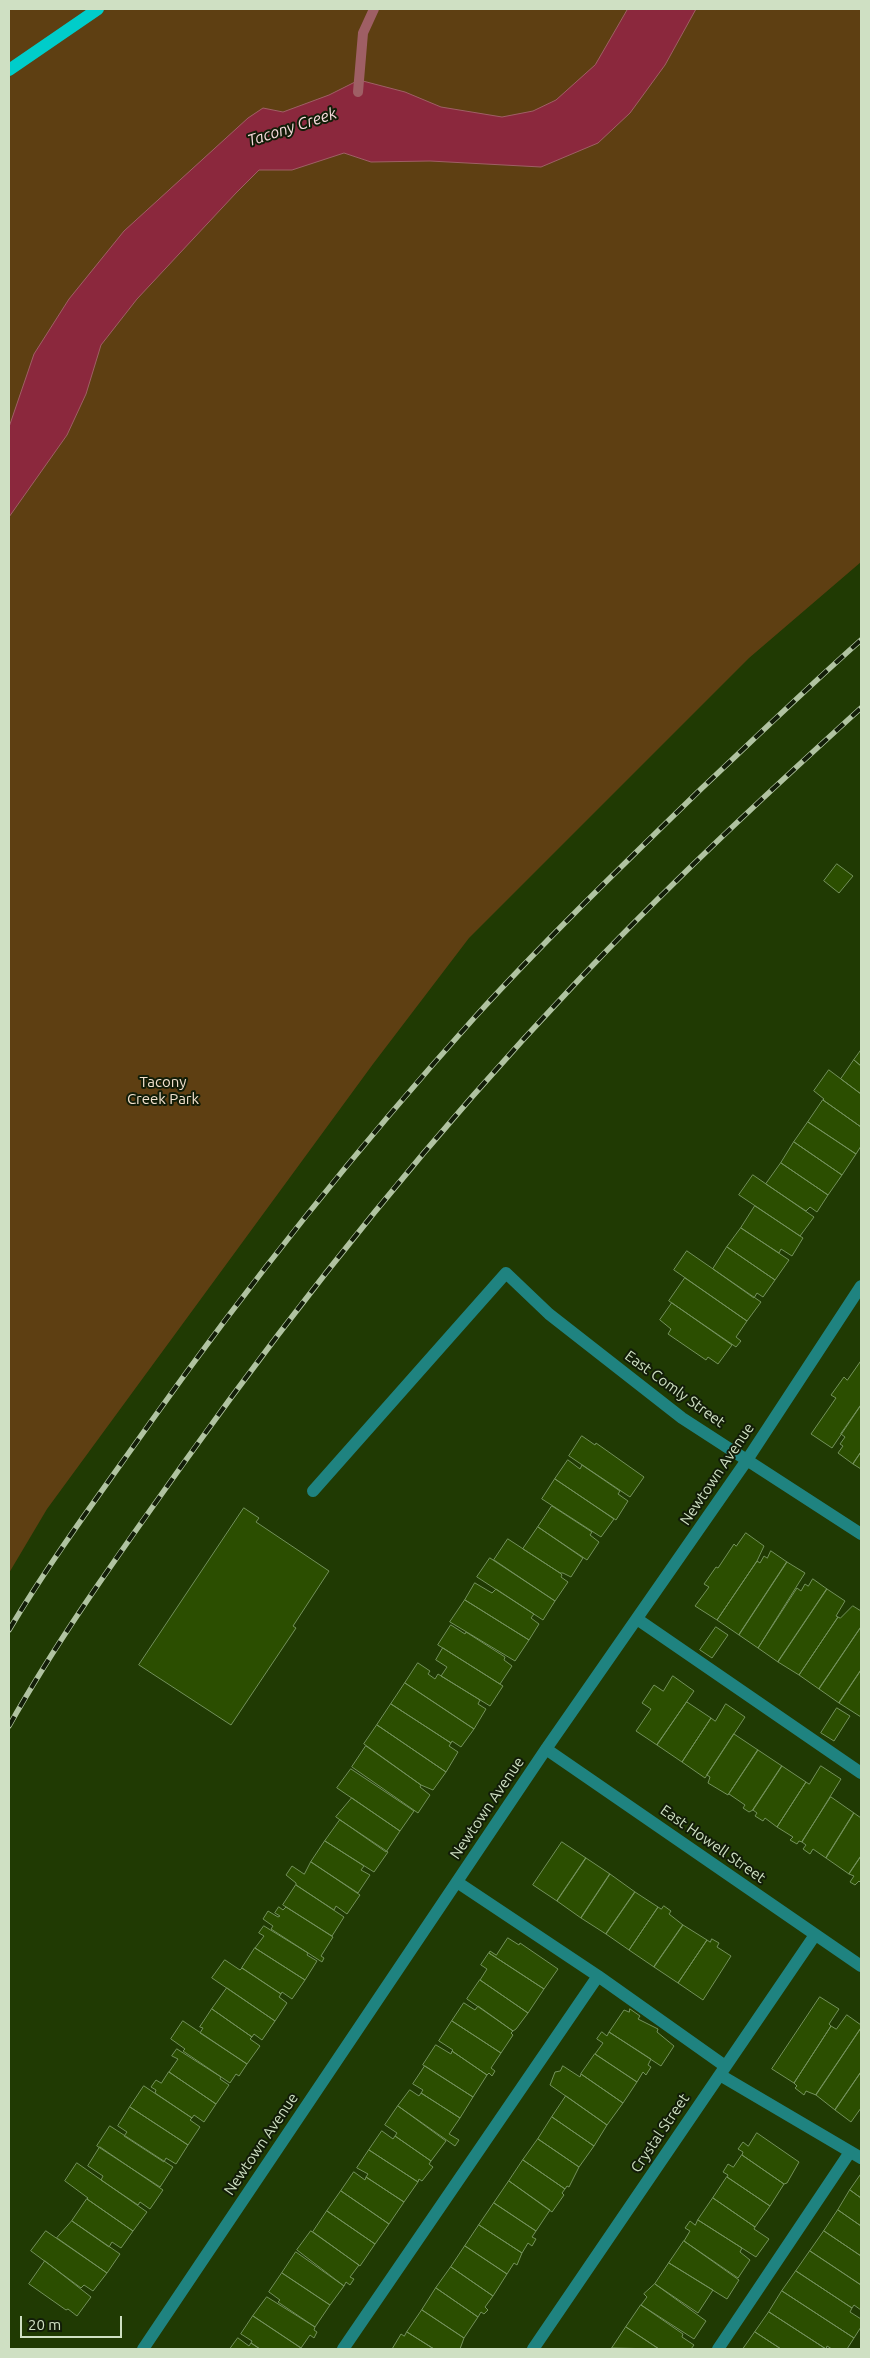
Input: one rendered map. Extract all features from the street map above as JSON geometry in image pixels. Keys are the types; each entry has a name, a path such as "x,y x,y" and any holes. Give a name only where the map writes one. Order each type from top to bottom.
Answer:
{"main road":[{"path":"9,70 98,9"}],"street":[{"name":"East Comly Street","path":"313,1491 506,1273 549,1314 682,1418 861,1534"},
{"name":"Newtown Avenue","path":"143,2349 546,1749 857,1302 861,1286"},
{"path":"637,1619 861,1773"},
{"name":"East Howell Street","path":"546,1749 861,1966"},
{"path":"456,1882 598,1976 722,2070 856,2155 718,2349"},
{"name":"Crystal Street","path":"532,2349 815,1934"},
{"path":"343,2349 598,1976"}],"green space":[{"name":"Tacony Creek Park","path":"9,9 861,9 861,562 749,658 469,938 373,1064 47,1509 9,1573"}],"water":[{"name":"Tacony Creek","path":"628,9 696,9 665,65 630,113 598,143 541,167 430,161 371,162 344,153 292,170 259,170 137,299 101,345 86,394 67,435 9,517 9,427 34,354 69,299 124,231 248,118 263,108 283,112 329,95 359,80 405,92 441,107 502,117 533,111 556,100 595,65"}],"building":[{"path":"837,864 853,876 839,893 824,881"},
{"path":"861,1050 861,1066 854,1060"},
{"path":"854,1060 861,1066 861,1094 841,1079"},
{"path":"829,1070 861,1094 861,1127 823,1100 814,1091"},
{"path":"823,1100 861,1127 861,1146 856,1154 808,1122"},
{"path":"808,1122 856,1154 842,1175 794,1142"},
{"path":"794,1142 842,1175 828,1195 781,1163"},
{"path":"781,1163 828,1195 817,1212 810,1207 806,1211 766,1184"},
{"path":"753,1175 814,1217 800,1236 739,1195"},
{"path":"755,1206 803,1238 792,1256 781,1249 779,1253 741,1228"},
{"path":"741,1228 789,1260 775,1280 727,1247"},
{"path":"727,1247 775,1280 763,1297 757,1293 754,1298 713,1269"},
{"path":"687,1251 761,1302 747,1321 674,1270"},
{"path":"685,1278 747,1321 736,1337 741,1341 736,1347 669,1301"},
{"path":"672,1303 732,1345 718,1364 708,1357 706,1360 668,1334 671,1329 660,1320"},
{"path":"861,1361 861,1405 832,1448 811,1434 836,1398 831,1395 844,1377 847,1380"},
{"path":"861,1405 861,1452 853,1464 838,1453 843,1446 840,1444 845,1437 841,1434"},
{"path":"582,1436 595,1445 596,1443 644,1477 630,1497 569,1456"},
{"path":"861,1452 861,1469 853,1464"},
{"path":"568,1460 580,1469 582,1465 620,1491 618,1494 628,1501 616,1520 555,1479"},
{"path":"555,1479 614,1519 601,1537 542,1499"},
{"path":"552,1506 592,1532 590,1535 599,1542 587,1560 538,1527"},
{"path":"244,1508 259,1518 256,1522 329,1571 293,1626 296,1628 231,1725 139,1665"},
{"path":"538,1527 583,1558 571,1577 560,1573 523,1549"},
{"path":"746,1533 764,1546 757,1561 717,1620 695,1606 709,1587 704,1584 716,1567 718,1568 734,1544 736,1546"},
{"path":"508,1539 560,1573 561,1577 568,1582 555,1601 494,1560"},
{"path":"771,1551 787,1562 739,1635 717,1620 757,1561 760,1563 764,1556 767,1558"},
{"path":"490,1558 555,1601 543,1620 477,1577"},
{"path":"787,1562 805,1573 758,1648 739,1635"},
{"path":"813,1579 827,1589 778,1662 758,1648 797,1588 801,1591 805,1584 808,1586"},
{"path":"475,1583 492,1593 496,1589 534,1614 531,1618 539,1624 529,1640 465,1600"},
{"path":"827,1589 845,1601 836,1616 838,1617 799,1675 778,1662"},
{"path":"465,1600 529,1640 515,1661 450,1622"},
{"path":"853,1606 861,1611 861,1627 819,1689 799,1675 838,1617 840,1618"},
{"path":"451,1625 465,1634 466,1632 505,1657 504,1660 512,1666 500,1684 438,1645"},
{"path":"716,1627 728,1635 712,1658 700,1650"},
{"path":"861,1627 861,1670 839,1703 819,1689"},
{"path":"443,1648 503,1686 490,1706 441,1676 447,1667 436,1660"},
{"path":"418,1663 430,1671 428,1674 435,1679 438,1674 480,1700 478,1704 486,1709 474,1729 405,1683"},
{"path":"861,1670 861,1717 839,1703"},
{"path":"673,1676 694,1691 657,1745 636,1731 651,1709 642,1703 654,1685 663,1691"},
{"path":"405,1683 474,1729 461,1747 452,1741 451,1743 391,1704"},
{"path":"687,1702 711,1718 682,1762 657,1745"},
{"path":"391,1704 451,1743 449,1746 458,1752 446,1772 377,1725"},
{"path":"726,1704 745,1717 705,1778 682,1762 711,1718 715,1721"},
{"path":"837,1708 850,1716 834,1741 821,1733"},
{"path":"377,1725 446,1772 433,1790 421,1785 364,1744"},
{"path":"734,1734 758,1750 728,1795 708,1783 710,1777 707,1775"},
{"path":"366,1746 421,1785 420,1787 430,1795 418,1813 352,1767"},
{"path":"758,1750 782,1766 753,1810 749,1812 743,1808 745,1805 729,1794"},
{"path":"782,1766 806,1782 777,1827 765,1818 763,1821 755,1816 757,1813 753,1810"},
{"path":"821,1766 841,1779 802,1842 799,1841 797,1844 790,1840 793,1837 777,1827 806,1782 809,1784"},
{"path":"351,1769 414,1811 400,1831 337,1788"},
{"path":"831,1797 854,1813 826,1858 813,1849 810,1854 803,1849 806,1845 802,1842"},
{"path":"352,1798 400,1831 386,1852 336,1817"},
{"path":"854,1813 861,1818 861,1856 849,1874 826,1858"},
{"path":"340,1820 388,1852 374,1872 325,1841"},
{"path":"325,1841 364,1866 361,1870 370,1875 358,1893 311,1862"},
{"path":"562,1842 586,1858 557,1901 533,1885"},
{"path":"861,1856 861,1883 859,1881 855,1885 850,1882 854,1876 849,1874"},
{"path":"586,1858 610,1874 581,1918 557,1901"},
{"path":"311,1862 360,1895 347,1914 336,1906 334,1910 296,1885 286,1875 292,1866 304,1874"},
{"path":"610,1874 635,1892 606,1934 581,1918"},
{"path":"296,1885 344,1917 332,1936 283,1905"},
{"path":"635,1892 658,1907 629,1950 606,1934"},
{"path":"664,1906 671,1911 669,1914 683,1925 654,1967 629,1950 658,1907 661,1909"},
{"path":"279,1907 283,1910 286,1907 333,1937 321,1956 324,1958 322,1962 271,1929 273,1926 263,1919 268,1911 278,1917 280,1916 275,1913"},
{"path":"683,1925 707,1940 678,1983 654,1967"},
{"path":"264,1926 308,1953 307,1955 317,1961 305,1980 255,1948 264,1936 259,1933"},
{"path":"508,1938 519,1945 520,1943 558,1969 544,1989 489,1953 490,1951 496,1955"},
{"path":"712,1939 719,1943 717,1947 731,1956 703,2000 678,1983 707,1940 710,1942"},
{"path":"255,1948 305,1980 292,1999 282,1992 281,1994 242,1968"},
{"path":"489,1953 544,1989 528,2013 480,1980 487,1969 481,1965"},
{"path":"225,1960 240,1970 242,1968 281,1994 279,1997 287,2003 275,2021 212,1978"},
{"path":"480,1980 528,2013 516,2029 513,2031 467,1999"},
{"path":"227,1988 275,2021 262,2040 254,2034 252,2037 212,2009"},
{"path":"820,1997 839,2009 829,2024 831,2026 794,2083 772,2069"},
{"path":"464,2003 475,2010 478,2006 513,2031 511,2033 513,2035 501,2053 452,2021"},
{"path":"212,2009 252,2037 250,2039 260,2046 247,2064 200,2033 203,2028 200,2027"},
{"path":"630,2009 640,2016 638,2019 658,2029 657,2032 674,2046 661,2066 609,2032 624,2010 629,2012"},
{"path":"847,2015 861,2025 861,2028 816,2095 806,2091 804,2095 795,2088 797,2086 794,2083 831,2026 836,2029"},
{"path":"183,2021 247,2064 239,2076 236,2074 230,2083 183,2051 185,2049 171,2039"},
{"path":"452,2021 501,2053 491,2068 495,2071 492,2076 489,2073 487,2075 439,2041"},
{"path":"861,2028 861,2072 835,2110 816,2095"},
{"path":"602,2032 607,2036 609,2032 651,2059 648,2065 651,2067 646,2075 643,2072 637,2082 595,2054 603,2043 597,2039"},
{"path":"436,2045 451,2054 452,2051 487,2075 473,2097 423,2065"},
{"path":"177,2049 221,2077 220,2079 229,2085 216,2104 169,2072 178,2059 172,2056"},
{"path":"595,2054 637,2082 623,2103 581,2074"},
{"path":"425,2066 473,2097 460,2118 421,2093 423,2090 413,2084"},
{"path":"563,2066 580,2077 581,2074 623,2103 607,2125 550,2085 555,2072 560,2071"},
{"path":"169,2072 216,2104 204,2122 194,2115 192,2118 155,2093 156,2090 151,2087 156,2080 161,2083"},
{"path":"861,2072 861,2108 851,2122 835,2110"},
{"path":"144,2086 192,2118 190,2120 200,2127 188,2145 130,2107"},
{"path":"410,2090 419,2096 421,2093 460,2118 449,2134 459,2140 455,2146 398,2106"},
{"path":"566,2096 607,2125 594,2146 552,2117"},
{"path":"398,2106 446,2141 431,2161 395,2136 397,2133 385,2125"},
{"path":"130,2107 188,2145 176,2164 166,2158 164,2162 124,2136 127,2132 118,2126"},
{"path":"552,2117 594,2146 579,2167 538,2139"},
{"path":"110,2126 173,2167 160,2187 97,2146"},
{"path":"382,2131 393,2139 395,2136 431,2161 429,2164 433,2167 422,2181 419,2179 418,2182 369,2150"},
{"path":"757,2133 799,2162 787,2183 784,2184 742,2155 743,2152 738,2149 743,2142 748,2146"},
{"path":"538,2139 579,2167 569,2187 567,2186 565,2189 523,2160"},
{"path":"100,2147 163,2190 150,2209 140,2202 138,2205 101,2180 103,2176 88,2166"},
{"path":"369,2150 418,2182 404,2202 366,2177 368,2174 357,2168"},
{"path":"742,2155 784,2184 770,2206 727,2177 728,2175 723,2172 728,2164 733,2167"},
{"path":"523,2160 565,2189 562,2193 564,2195 552,2212 509,2181"},
{"path":"77,2163 147,2212 133,2231 65,2181"},
{"path":"354,2172 365,2180 366,2177 404,2202 389,2224 341,2191"},
{"path":"861,2174 861,2198 850,2190"},
{"path":"727,2177 770,2206 755,2227 713,2198"},
{"path":"509,2181 550,2210 536,2231 494,2203"},
{"path":"850,2190 861,2198 861,2226 838,2210"},
{"path":"341,2191 389,2224 375,2244 327,2211"},
{"path":"713,2198 769,2239 756,2257 698,2220"},
{"path":"87,2199 133,2231 121,2248 112,2242 109,2247 72,2221"},
{"path":"494,2203 536,2231 532,2237 536,2239 532,2246 528,2243 522,2253 479,2225"},
{"path":"838,2210 861,2226 861,2256 824,2231"},
{"path":"327,2211 375,2244 360,2266 313,2232"},
{"path":"698,2220 742,2248 740,2252 750,2260 738,2278 684,2241 690,2231 685,2228 690,2221 695,2225"},
{"path":"72,2221 120,2254 107,2273 57,2238"},
{"path":"479,2225 522,2253 517,2265 514,2263 507,2274 465,2246"},
{"path":"46,2231 107,2273 93,2291 84,2285 81,2288 31,2251"},
{"path":"311,2231 359,2265 350,2277 354,2279 350,2285 346,2282 344,2286 297,2250"},
{"path":"824,2231 861,2256 861,2285 810,2251"},
{"path":"684,2241 739,2280 727,2299 669,2263"},
{"path":"465,2246 507,2274 493,2296 451,2267"},
{"path":"810,2251 861,2285 861,2310 854,2305 852,2308 796,2271"},
{"path":"296,2252 344,2286 330,2305 282,2273"},
{"path":"45,2261 91,2297 77,2316 29,2284"},
{"path":"669,2263 713,2290 698,2313 655,2284"},
{"path":"451,2267 493,2296 485,2307 488,2310 484,2314 481,2312 478,2317 436,2288"},
{"path":"796,2271 852,2308 850,2312 861,2319 861,2327 854,2338 782,2291"},
{"path":"282,2273 330,2305 315,2327 278,2302 280,2300 269,2292"},
{"path":"655,2284 706,2321 694,2339 641,2305 647,2297 644,2294"},
{"path":"436,2288 478,2317 464,2338 422,2310"},
{"path":"782,2291 854,2338 847,2349 832,2349 827,2346 826,2349 769,2312"},
{"path":"267,2297 315,2327 314,2330 317,2332 314,2338 310,2335 301,2348 253,2316"},
{"path":"641,2305 683,2334 682,2337 694,2345 691,2349 659,2349 626,2327"},
{"path":"422,2310 464,2338 460,2349 434,2349 407,2332"},
{"path":"769,2312 826,2349 781,2349 755,2332"},
{"path":"253,2316 303,2349 260,2349 241,2334"},
{"path":"626,2327 659,2349 612,2348"},
{"path":"407,2332 434,2349 392,2349 401,2334 404,2336"},
{"path":"755,2332 781,2349 743,2349"},
{"path":"238,2338 249,2346 251,2343 260,2349 230,2349"}],"waterway":[{"path":"358,92 363,33 374,9"}],"railway":[{"path":"9,1630 42,1577 188,1370 306,1216 389,1115 475,1017 558,930 702,788 861,640"},
{"path":"9,1726 70,1626 183,1464 274,1340 418,1159 520,1043 642,915 714,844 861,708"}]}
